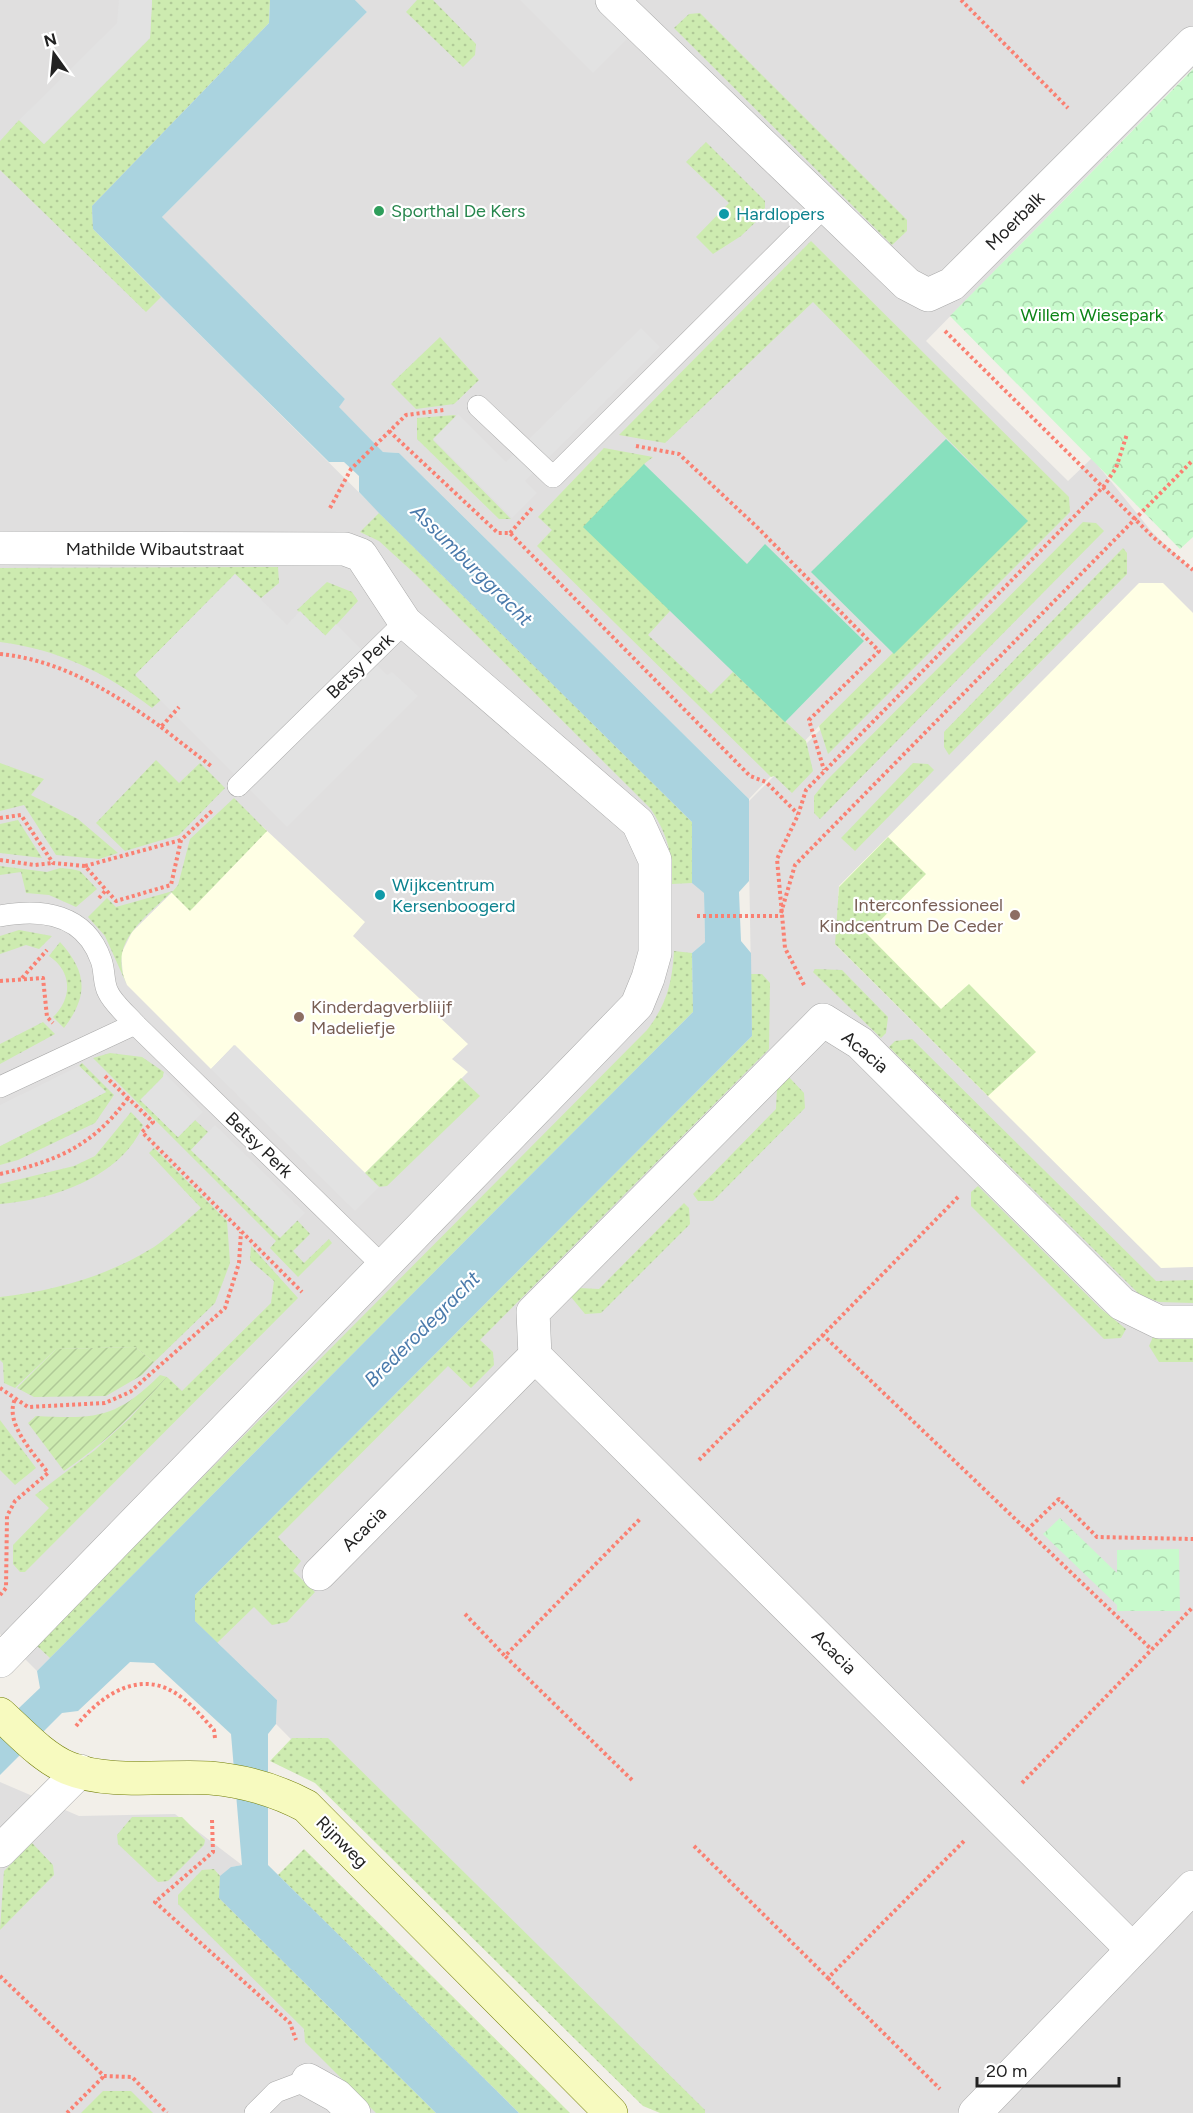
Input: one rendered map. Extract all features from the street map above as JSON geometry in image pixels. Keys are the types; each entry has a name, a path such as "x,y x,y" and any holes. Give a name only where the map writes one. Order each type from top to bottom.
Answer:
{"street":[{"path":"612,0 906,284 928,295"},
{"name":"Moerbalk","path":"928,295 952,284 1193,43"},
{"name":"Mathilde Wibautstraat","path":"0,548 345,549 361,555 405,622"},
{"path":"0,1661 637,1005 648,978 655,953 655,860 638,823 405,622"},
{"name":"Acacia","path":"1132,1948 535,1356 533,1312 823,1020 860,1043 1122,1304 1159,1322 1193,1322"},
{"name":"Acacia","path":"319,1574 535,1356"},
{"name":"Rijnweg","path":"0,1714 49,1758 80,1771 132,1778 223,1780 280,1792 306,1806 611,2113"},
{"path":"0,1851 80,1771"},
{"path":"975,2113 1193,1887"},
{"path":"308,2080 337,2096 354,2113"}],"lane":[{"path":"478,406 553,477 825,206"},
{"name":"Betsy Perk","path":"237,786 405,622"},
{"path":"0,916 23,912 48,913 72,922"},
{"name":"Betsy Perk","path":"72,922 86,936 101,958 108,992 135,1024 383,1266"},
{"path":"0,1087 135,1024"},
{"path":"255,2113 276,2092 308,2080"}],"path":[{"path":"961,0 1098,138"},
{"path":"928,295 947,334 1135,518 1193,570"},
{"path":"351,469 406,415 478,406"},
{"path":"389,431 498,532 510,533 750,776 766,782 798,815"},
{"path":"823,1020 785,948 780,916 777,859 798,815 806,790 1104,486 1116,468 1127,434"},
{"path":"592,438 679,454 758,528 879,651 809,720 824,771"},
{"path":"780,916 795,865 1193,460"},
{"path":"510,533 537,503"},
{"path":"0,654 22,657 79,676 127,702 237,786 181,840 86,866 0,860"},
{"path":"161,727 179,707"},
{"path":"0,818 21,815 53,863"},
{"path":"86,866 116,901 171,885 181,840"},
{"path":"22,979 72,922 106,890"},
{"path":"694,916 780,916"},
{"path":"0,981 43,978 47,1017 77,1050 153,1122 142,1132 330,1320"},
{"path":"0,1174 26,1168 77,1148 94,1137 113,1119 128,1098"},
{"path":"505,1656 986,1168"},
{"path":"0,1388 28,1407 105,1402 130,1392 225,1308 239,1263 241,1232"},
{"path":"823,1335 1151,1649"},
{"path":"0,1594 6,1588 7,1516 15,1501 48,1473 15,1425 11,1410 15,1400"},
{"path":"1027,1530 1059,1499 1097,1537 1193,1539"},
{"path":"828,1978 1193,1607"},
{"path":"465,1614 632,1780"},
{"path":"82,1719 104,1697 126,1685 160,1685 181,1696 214,1730 223,1780 213,1852 155,1902 290,2023 308,2080"},
{"path":"694,1846 947,2096"},
{"path":"0,1976 104,2076 132,2077 167,2113"},
{"path":"67,2113 104,2076"}],"shaded area":[{"path":"0,0 270,0 93,229 692,822 704,893 705,942 692,953 693,1012 37,1671 0,1634"},
{"path":"119,0 152,0 150,38 44,144 19,120 117,23"},
{"path":"355,0 1193,0 1193,68 926,341 1068,481 1092,458 1152,532 1193,571 1193,2113 661,2113 276,1724 277,1700 195,1621 195,1595 752,1036 748,802 923,627 819,726 749,799 399,453 383,452 338,407 345,399 162,217 367,12"},
{"path":"520,0 632,0 630,36 593,73"},
{"path":"641,328 660,347 525,481 537,493 512,518 433,439 458,414 506,462"},
{"path":"235,574 287,625 300,611 325,636 336,624 387,675 392,672 418,696 287,827 135,675"},
{"name":"Interconfessioneel Kindcentrum De Ceder","path":"1139,583 1163,583 1193,613 1193,1267 1161,1268 836,945 839,886"},
{"name":"Kinderdagverbliijf Madeliefje","path":"250,815 365,922 353,936 468,1044 452,1059 468,1072 365,1173 234,1045 211,1069 127,985 123,975 121,954 132,932"},
{"path":"235,1045 379,1187 355,1211 211,1069"},
{"path":"79,1066 106,1092 0,1146 0,1105"},
{"path":"164,1072 203,1112 178,1137 140,1100 163,1077"},
{"path":"215,1125 305,1213 280,1238 191,1150"},
{"path":"0,1782 79,1816 175,1814 242,1865 231,1867 246,1926 436,2113 0,2113"}],"green space":[{"path":"152,0 270,0 269,23 92,206 93,229 161,297 146,312 0,170 0,141 19,120 44,144 150,38"},
{"path":"417,0 433,0 476,44 475,55 463,67 406,12"},
{"path":"700,13 907,220 907,231 892,245 674,28 689,14"},
{"name":"Willem Wiesepark","path":"1193,69 1193,537 1180,549 950,316"},
{"path":"706,142 765,201 765,213 741,236 713,254 696,237 729,203 686,162"},
{"path":"811,241 1069,497 1070,512 828,754 819,726 1027,520 813,302 665,443 619,435"},
{"path":"440,337 479,380 454,404 416,409 391,384"},
{"path":"455,415 433,440 511,519 499,519 417,439 417,418"},
{"path":"946,439 1028,521 894,654 811,572"},
{"path":"604,448 653,457 644,464 670,611 648,635 711,694 733,672 806,741 813,771 792,793 774,776 771,777 537,546 552,530 538,517"},
{"path":"644,464 747,564 765,544 864,641 785,722 583,527"},
{"path":"379,513 692,822 692,883 672,884 668,844 650,808 415,574 379,541 360,532"},
{"path":"1083,522 1096,523 1104,531 820,819 814,813 814,796 826,781"},
{"path":"1123,548 1127,553 1127,574 949,755 944,747 944,732"},
{"path":"278,567 279,583 261,598 235,574 136,674 161,700 152,708 117,684 80,664 41,650 0,642 0,568"},
{"path":"327,582 352,592 358,601 326,636 297,610"},
{"path":"156,760 179,783 200,763 225,788 179,835 125,851 96,823"},
{"path":"0,763 44,779 31,795 78,819 118,853 99,859 56,855 24,805 0,811"},
{"path":"913,763 928,764 934,770 855,851 841,838"},
{"path":"234,798 267,831 190,911 171,892 140,922 125,944 122,956 122,970 127,985 105,936 88,917 107,898 116,907 173,891 178,885 190,839"},
{"path":"18,820 42,858 0,853 0,824"},
{"path":"888,837 926,874 867,934 941,1009 969,984 1036,1052 988,1096 835,944 839,887"},
{"path":"0,866 47,872 60,868 80,871 97,889 76,907 49,895 26,893 21,872 0,875"},
{"path":"19,930 52,936 39,949 26,945 0,954 0,936"},
{"path":"60,942 76,963 82,984 78,1005 64,1028 53,1017 60,1010 67,993 66,977 57,962 49,956"},
{"path":"674,951 692,953 693,1012 50,1658 36,1645 647,1030 664,1002 672,973"},
{"path":"815,969 842,970 888,1017 886,1033 881,1038 813,972"},
{"path":"751,974 762,974 770,983 769,1049 480,1340 493,1352 494,1365 471,1388 448,1366 278,1537 301,1561 293,1571 315,1592 287,1622 272,1625 254,1607 217,1643 195,1621 195,1595 752,1036"},
{"path":"43,1022 55,1034 0,1064 0,1044"},
{"path":"912,1039 1156,1281 1193,1280 1193,1303 1159,1302 1140,1295 889,1047 895,1041"},
{"path":"110,1053 142,1057 164,1072 163,1077 141,1100 178,1137 195,1120 208,1132 191,1150 280,1237 297,1220 310,1234 293,1251 304,1263 329,1239 332,1243 298,1277 270,1248 276,1241 93,1058"},
{"path":"82,1063 114,1095 95,1123 18,1160 0,1165 0,1146 106,1092 79,1066"},
{"path":"788,1076 804,1093 805,1108 713,1201 698,1201 693,1194 776,1109 777,1087"},
{"path":"461,1078 480,1096 387,1186 379,1187 365,1173"},
{"path":"131,1112 143,1125 133,1143 119,1159 102,1172 63,1191 20,1202 0,1204 0,1184 74,1166 95,1156"},
{"path":"154,1148 227,1221 230,1263 215,1303 154,1362 135,1347 56,1349 15,1388 4,1383 3,1363 0,1360 0,1297 40,1291 80,1281 118,1266 154,1247 201,1208 149,1153"},
{"path":"978,1186 1100,1308 1126,1329 1121,1338 1104,1339 971,1206 971,1192"},
{"path":"684,1203 689,1208 690,1224 601,1313 585,1314 571,1297 579,1288 599,1289"},
{"path":"251,1246 298,1298 25,1572 20,1572 13,1564 13,1545 49,1508 35,1495 95,1450 130,1418 167,1377 182,1391 271,1303 274,1281 250,1260"},
{"path":"1153,1337 1193,1338 1193,1362 1159,1362 1149,1346"},
{"path":"135,1347 154,1362 142,1375 106,1396 34,1397 17,1388 56,1349"},
{"path":"160,1375 167,1377 131,1415 106,1439 64,1471 28,1423 36,1416 74,1417 104,1413 130,1400"},
{"path":"0,1420 36,1468 15,1485 0,1470"},
{"path":"1060,1518 1117,1573 1117,1550 1179,1549 1180,1611 1117,1611 1117,1605 1043,1534"},
{"path":"292,1738 328,1738 705,2110 705,2113 660,2113 643,2106 315,1783 270,1761"},
{"path":"132,1817 182,1817 205,1840 204,1845 168,1881 158,1882 118,1844 117,1835"},
{"path":"32,1843 53,1865 54,1875 0,1930 4,1871"},
{"path":"304,1849 570,2113 519,2113 278,1875"},
{"path":"214,1869 220,1876 219,1898 436,2113 376,2113 305,2042 304,2029 178,1904 178,1895 202,1870"},
{"path":"103,2091 131,2091 153,2113 81,2113"}],"water":[{"path":"270,0 355,0 367,12 162,217 345,399 339,407 383,452 399,453 749,799 749,881 739,892 741,941 751,953 752,1036 195,1595 195,1621 277,1700 276,1724 268,1734 268,1865 519,2113 436,2113 219,1898 220,1876 231,1867 242,1865 231,1734 154,1663 130,1662 78,1711 62,1713 0,1775 0,1726 40,1688 37,1671 693,1012 692,953 705,942 704,893 692,883 692,822 379,513 359,492 359,476 344,462 329,462 93,229 92,206 269,23"}],"place":[{"name":"Sporthal De Kers","path":"379,211"},
{"name":"Hardlopers","path":"724,214"},
{"name":"Wijkcentrum Kersenboogerd","path":"380,895"},
{"name":"Interconfessioneel Kindcentrum De Ceder","path":"1015,915"},
{"name":"Kinderdagverbliijf Madeliefje","path":"299,1017"}],"water label":[{"name":"Assumburggracht","path":"472,565"},
{"name":"Brederodegracht","path":"422,1329"}]}
